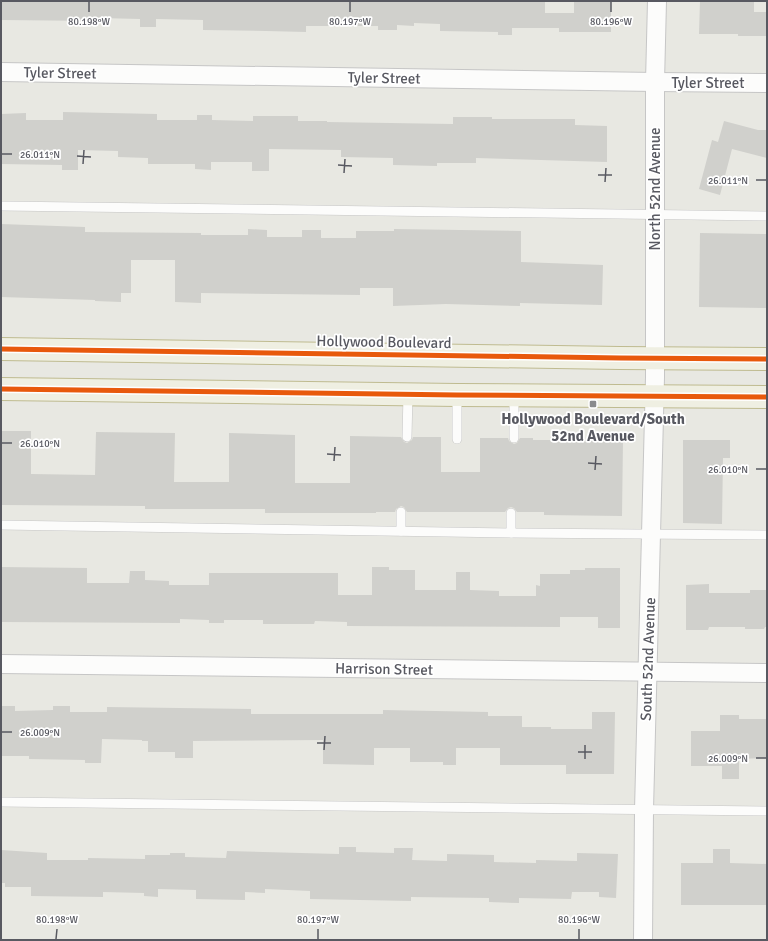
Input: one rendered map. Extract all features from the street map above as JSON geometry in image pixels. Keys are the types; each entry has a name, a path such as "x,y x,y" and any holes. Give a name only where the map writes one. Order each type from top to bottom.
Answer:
{"highway":[{"name":"Hollywood Boulevard","path":"1,349 655,377 767,397"},
{"name":"Hollywood Boulevard","path":"1,389 514,395 655,377 767,358"}],"street":[{"name":"North 52nd Avenue","path":"655,377 654,82 657,1"},
{"name":"Tyler Street","path":"1,72 767,83"},
{"name":"South 52nd Avenue","path":"643,940 644,810 655,377"},
{"name":"Harrison Street","path":"1,664 767,673"}],"lane":[{"path":"1,206 767,216"},
{"path":"407,437 408,394"},
{"path":"457,395 457,439"},
{"path":"514,395 514,438"},
{"path":"401,512 401,531"},
{"path":"510,512 511,533"},
{"path":"1,525 511,533 767,535"},
{"path":"1,802 767,811"}],"building":[{"path":"1,1 545,1 545,13 574,13 574,1 611,1 611,32 559,32 559,28 512,28 512,35 498,35 498,32 440,31 440,24 414,23 414,26 397,25 397,30 378,30 378,26 306,26 306,32 203,30 203,20 156,19 156,27 140,27 140,19 100,18 99,21 1,20"},
{"path":"700,1 754,1 754,12 767,12 767,36 699,34"},
{"path":"63,112 157,114 157,120 197,120 197,115 212,115 212,120 253,121 253,116 298,116 298,121 453,124 453,117 492,117 492,119 575,119 575,125 607,126 607,162 476,158 476,163 437,163 437,166 393,165 393,158 341,157 341,150 269,149 269,171 252,171 252,162 211,162 211,170 195,169 195,164 148,164 148,158 118,157 118,151 78,150 78,170 62,170 62,165 1,164 1,114 26,113 26,120 63,120"},
{"path":"724,121 758,130 767,130 767,158 732,149 720,195 699,189 712,140 718,142"},
{"path":"1,224 85,227 85,232 201,233 201,235 248,235 248,229 267,230 267,237 302,237 302,230 321,230 321,238 356,238 356,231 394,231 394,229 521,231 521,262 603,265 602,305 520,303 520,306 446,304 393,306 393,288 360,288 360,295 201,293 201,303 175,302 175,260 131,260 131,293 121,293 121,302 1,297"},
{"path":"700,233 767,234 767,308 699,307"},
{"path":"1,431 31,431 31,474 95,475 96,432 175,433 174,482 229,482 229,433 295,435 295,483 350,483 350,436 401,437 404,442 407,443 412,440 413,437 441,437 441,472 480,472 480,438 508,438 509,441 514,444 517,443 520,438 533,438 533,440 623,440 622,516 544,515 544,512 517,512 511,507 505,512 407,512 404,507 401,506 396,509 395,512 376,513 265,513 265,509 145,509 145,506 1,505"},
{"path":"683,440 730,440 730,458 723,458 722,524 683,523"},
{"path":"1,567 87,568 87,583 129,583 130,571 145,571 145,580 169,581 169,585 209,585 209,573 338,573 338,595 372,595 372,567 389,567 389,570 415,570 415,590 456,590 456,572 470,572 470,590 499,591 499,596 536,596 536,585 540,586 540,574 570,574 570,570 585,570 585,568 620,568 620,628 598,628 598,617 560,617 560,627 347,626 347,622 315,621 314,624 263,624 263,620 224,620 224,623 209,623 209,620 180,619 180,623 1,622"},
{"path":"709,584 709,593 750,593 750,590 767,590 767,627 764,629 745,629 745,627 709,627 708,630 686,630 686,585"},
{"path":"1,706 15,706 15,711 53,710 53,706 70,706 70,712 107,712 107,707 251,709 251,714 383,714 383,710 488,712 488,716 522,716 522,727 551,727 551,729 592,729 592,712 615,712 614,774 566,774 566,765 500,765 500,748 456,748 456,765 443,765 443,762 410,762 410,748 374,748 374,765 323,764 323,740 193,741 193,758 175,758 175,752 148,752 148,741 102,739 101,763 85,763 85,760 29,759 29,756 1,756"},
{"path":"720,715 739,715 739,719 767,719 767,758 739,759 739,779 722,779 722,766 691,766 691,731 720,731"},
{"path":"339,847 356,847 356,852 394,853 394,848 413,848 412,860 447,861 447,854 494,855 494,862 536,863 536,860 577,861 577,853 618,854 616,898 599,897 599,892 572,892 571,899 519,898 519,903 489,902 489,898 411,897 411,901 310,899 310,891 265,889 265,893 245,892 245,900 196,899 196,890 158,889 158,897 144,896 144,893 103,892 103,897 31,896 31,887 5,887 5,883 1,883 1,850 47,853 47,860 88,860 88,858 145,859 145,855 170,855 170,853 185,853 185,857 226,858 227,851 339,854"},
{"path":"713,849 730,849 730,863 767,864 767,905 681,905 681,863 713,863"}],"cycle path":[{"path":"1,349 767,359"},
{"path":"1,389 457,395 767,397"}],"place":[{"name":"Hollywood Boulevard/South 52nd Avenue","path":"593,404"}]}
